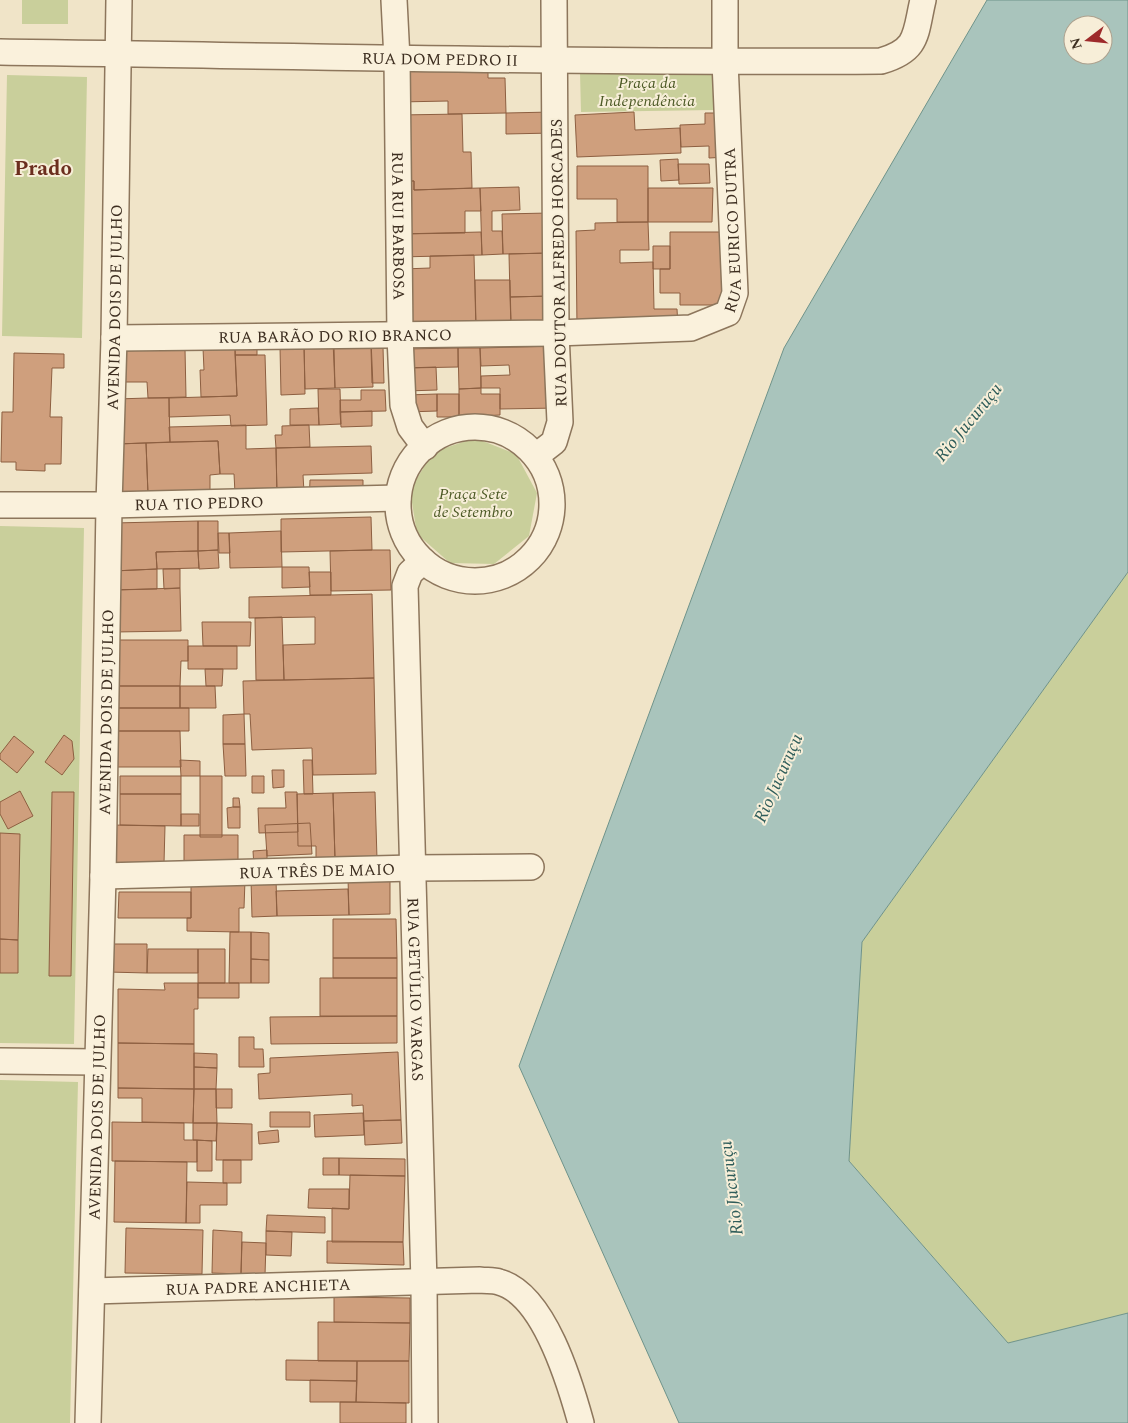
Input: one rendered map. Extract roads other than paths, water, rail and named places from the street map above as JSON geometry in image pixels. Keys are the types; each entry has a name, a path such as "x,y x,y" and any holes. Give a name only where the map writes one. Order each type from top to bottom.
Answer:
{"street":[{"name":"AVENIDA DOIS DE JULHO","path":"88,1423 103,876 119,0"},
{"name":"RUA RUI BARBOSA","path":"394,0 397,59 400,336 403,405 410,427 425,447"},
{"name":"RUA DOUTOR ALFREDO HORCADES","path":"536,456 554,442 560,422 556,333 554,0"},
{"name":"RUA EURICO DUTRA","path":"556,333 691,328 728,313 735,293 724,0"},
{"name":"RUA DOM PEDRO II","path":"0,52 397,59 726,62 880,61 901,54 914,39 924,0"},
{"name":"RUA BARÃO DO RIO BRANCO","path":"114,338 556,333"},
{"path":"476,427 499,430 519,440 536,456 547,477 553,499 551,522 542,544 528,562 509,574 486,581 464,581 442,574 423,561 408,543 400,521 398,498 404,475 415,455 432,440 453,430 476,427"},
{"name":"RUA TIO PEDRO","path":"0,505 109,506 398,498"},
{"name":"RUA GETÚLIO VARGAS","path":"423,561 410,573 405,586 424,1283 425,1423"},
{"name":"RUA TRÊS DE MAIO","path":"103,876 531,867"},
{"path":"0,1061 97,1062"},
{"name":"RUA PADRE ANCHIETA","path":"92,1291 480,1280 500,1282 520,1294 533,1308 546,1327 559,1357 581,1423"}],"water":[{"name":"Rio Jucuruçu","path":"987,0 1128,0 1128,572 862,942 849,1161 1008,1343 1128,1313 1128,1423 679,1423 519,1066 784,348"}],"district":[{"name":"Prado","path":"43,168"}],"park label":[{"name":"Praça da Independência","path":"647,91"},
{"name":"Praça Sete de Setembro","path":"473,502"}]}
